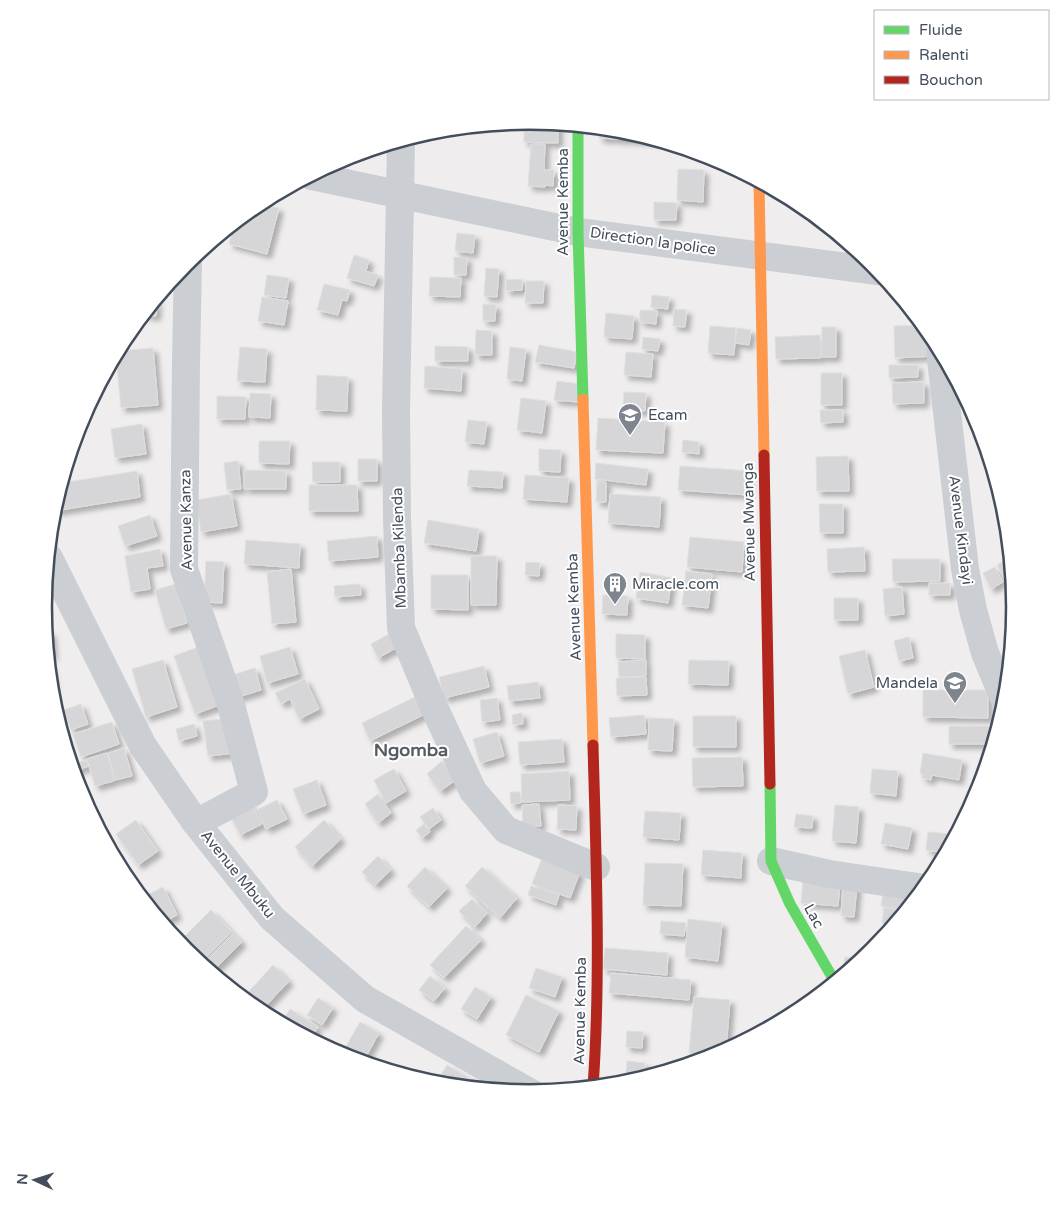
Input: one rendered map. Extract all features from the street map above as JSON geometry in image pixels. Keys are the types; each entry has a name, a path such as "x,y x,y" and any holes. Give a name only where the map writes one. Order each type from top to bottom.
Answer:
{"street":[{"name":"Avenue Kemba","path":"578,134 578,232 596,867 596,1045 594,1080"},
{"name":"Mbamba Kilenda","path":"400,149 396,411 401,628 434,707 478,797 506,830 596,867"},
{"name":"Direction la police","path":"323,178 578,232 865,269"},
{"name":"Avenue Mwanga","path":"759,190 771,861"},
{"name":"Avenue Kanza","path":"188,275 184,569 231,705 254,792 196,823"},
{"name":"Avenue Kindayi","path":"942,367 964,570 972,610 985,653 999,687"},
{"name":"Avenue Mbuku","path":"55,569 143,746 196,823 272,918 366,999 515,1084"},
{"path":"771,861 829,874 916,887"},
{"name":"Lac","path":"771,861 790,904 832,976"}],"building":[{"path":"524,130 558,132 558,143 524,142"},
{"path":"599,136 616,139 599,138"},
{"path":"531,144 545,144 544,170 554,170 553,186 528,186"},
{"path":"678,169 704,170 703,202 677,200"},
{"path":"654,202 677,203 676,220 654,220"},
{"path":"271,206 279,208 267,254 229,244 231,235 264,211"},
{"path":"457,233 475,235 473,253 455,251"},
{"path":"354,255 369,260 366,271 378,275 374,286 347,278"},
{"path":"454,257 467,258 466,275 454,275"},
{"path":"486,268 499,269 497,297 484,296"},
{"path":"267,275 289,278 286,298 264,295"},
{"path":"430,277 461,278 460,297 429,296"},
{"path":"522,279 522,290 506,291 506,280"},
{"path":"526,281 544,281 543,303 525,303"},
{"path":"324,284 350,290 347,301 342,300 338,315 317,310"},
{"path":"652,295 669,297 668,309 651,307"},
{"path":"262,297 288,301 284,325 258,321"},
{"path":"483,304 496,305 495,321 483,321"},
{"path":"674,309 687,310 685,327 673,326"},
{"path":"640,310 657,311 656,324 640,322"},
{"path":"606,313 634,316 632,339 604,337"},
{"path":"914,325 935,356 895,358 894,326"},
{"path":"710,326 736,328 734,355 708,353"},
{"path":"822,327 836,327 836,357 822,357"},
{"path":"737,328 751,330 749,345 735,343"},
{"path":"476,330 492,331 492,355 475,355"},
{"path":"820,335 821,358 776,359 775,337"},
{"path":"643,337 660,339 658,351 642,349"},
{"path":"539,345 577,352 574,368 535,362"},
{"path":"435,346 468,347 468,361 435,361"},
{"path":"240,347 267,349 265,382 237,381"},
{"path":"510,347 526,349 522,381 507,379"},
{"path":"153,348 158,405 121,408 117,367 128,350"},
{"path":"626,352 653,354 651,377 624,375"},
{"path":"889,365 918,365 918,377 889,378"},
{"path":"425,366 462,369 461,391 424,388"},
{"path":"821,373 842,373 842,405 821,405"},
{"path":"317,375 348,377 347,411 316,410"},
{"path":"557,381 580,384 578,402 554,400"},
{"path":"924,382 924,403 893,404 892,383"},
{"path":"624,392 646,393 645,411 623,410"},
{"path":"250,393 271,394 270,418 249,417"},
{"path":"217,396 246,397 245,419 217,419"},
{"path":"521,398 546,401 542,433 517,430"},
{"path":"820,410 843,410 843,422 821,423"},
{"name":"Ecam","path":"598,418 665,422 663,453 596,450"},
{"path":"468,420 487,422 484,444 465,442"},
{"path":"142,424 146,454 115,458 111,429"},
{"path":"683,440 699,442 699,454 682,452"},
{"path":"259,441 290,441 289,464 259,463"},
{"path":"539,449 561,450 560,472 539,471"},
{"path":"848,456 849,491 817,491 816,457"},
{"path":"358,459 377,459 377,481 358,481"},
{"path":"238,461 241,489 227,490 224,463"},
{"path":"312,462 340,462 340,482 313,482"},
{"path":"596,463 648,469 646,485 595,479"},
{"path":"680,466 749,471 748,495 678,490"},
{"path":"244,470 286,471 286,489 244,489"},
{"path":"469,470 503,472 502,488 467,486"},
{"path":"137,471 140,497 63,510 70,482"},
{"path":"525,475 569,478 567,502 523,499"},
{"path":"597,482 606,482 606,502 596,502"},
{"path":"309,485 357,485 358,511 309,511"},
{"path":"231,494 237,526 201,532 196,500"},
{"path":"610,494 661,497 659,527 608,523"},
{"path":"819,504 843,504 843,533 820,533"},
{"path":"150,515 157,536 125,546 118,526"},
{"path":"428,520 479,529 476,551 424,543"},
{"path":"377,536 378,557 329,561 327,541"},
{"path":"690,537 744,542 742,572 687,567"},
{"path":"246,540 300,544 299,568 244,564"},
{"path":"864,547 865,571 828,572 827,549"},
{"path":"160,549 163,566 147,568 150,589 131,592 125,556"},
{"path":"471,556 497,556 496,605 471,605"},
{"path":"892,559 940,559 940,581 893,582"},
{"path":"206,561 224,562 222,603 204,602"},
{"path":"1004,561 1005,581 997,565"},
{"path":"526,562 540,563 539,576 525,575"},
{"path":"995,567 1003,582 991,589 983,573"},
{"path":"291,569 296,622 272,624 267,572"},
{"path":"686,571 712,574 708,608 682,605"},
{"path":"640,572 672,578 668,603 636,598"},
{"path":"431,575 468,575 468,610 431,609"},
{"path":"929,583 950,583 950,595 929,595"},
{"path":"176,584 187,623 166,629 155,590"},
{"path":"360,584 361,595 335,597 334,586"},
{"path":"902,587 904,614 885,616 883,589"},
{"name":"Miracle.com","path":"603,595 628,596 627,615 602,614"},
{"path":"834,598 858,598 858,620 834,620"},
{"path":"389,634 396,648 378,658 371,644"},
{"path":"616,634 645,635 645,659 616,658"},
{"path":"909,637 913,658 899,661 894,641"},
{"path":"204,645 225,703 195,714 174,656"},
{"path":"290,647 298,674 267,683 260,656"},
{"path":"865,650 874,687 848,694 839,656"},
{"path":"163,660 177,707 146,717 132,669"},
{"path":"646,660 646,676 619,677 618,662"},
{"path":"689,660 729,661 728,685 688,684"},
{"path":"484,666 489,687 444,698 439,677"},
{"path":"255,668 261,690 235,698 229,676"},
{"path":"646,677 647,695 617,696 616,678"},
{"path":"305,679 319,709 299,719 290,699 281,704 275,693"},
{"path":"538,682 540,698 509,701 507,686"},
{"name":"Mandela","path":"923,690 988,690 988,718 923,717"},
{"path":"417,696 425,714 370,741 362,723"},
{"path":"497,698 500,720 482,722 480,700"},
{"path":"81,704 88,724 71,730 64,710"},
{"path":"522,713 523,724 513,725 512,715"},
{"path":"644,715 646,734 611,737 609,718"},
{"path":"693,716 736,716 736,747 693,747"},
{"path":"232,718 236,753 208,756 203,721"},
{"path":"649,718 674,719 672,751 648,750"},
{"path":"112,722 119,744 81,757 73,734"},
{"path":"194,724 197,736 179,741 176,729"},
{"path":"949,726 990,726 986,744 949,744"},
{"path":"497,732 504,756 480,763 473,739"},
{"path":"562,739 564,762 520,765 518,742"},
{"path":"124,748 132,776 115,780 108,753"},
{"path":"107,753 114,781 95,786 87,759"},
{"path":"923,753 962,760 959,780 932,775 931,780 922,778 923,774 920,774"},
{"path":"742,757 743,786 693,787 692,758"},
{"path":"87,760 89,766 81,769 78,762"},
{"path":"442,761 456,780 440,791 427,774"},
{"path":"394,769 406,791 386,803 374,780"},
{"path":"872,769 898,771 896,796 870,793"},
{"path":"569,771 570,800 522,802 521,774"},
{"path":"317,780 326,805 303,814 293,789"},
{"path":"510,792 520,792 521,803 511,804"},
{"path":"378,794 391,813 378,823 365,804"},
{"path":"277,800 287,819 266,829 257,810"},
{"path":"251,804 262,824 240,835 230,815"},
{"path":"539,804 541,826 523,827 522,805"},
{"path":"558,805 577,806 576,830 557,829"},
{"path":"835,805 859,807 856,843 832,841"},
{"path":"433,808 441,820 429,829 420,817"},
{"path":"645,811 681,813 679,840 643,837"},
{"path":"796,814 813,816 812,828 794,827"},
{"path":"136,820 158,851 138,865 116,834"},
{"path":"324,820 341,839 312,866 295,847"},
{"path":"885,823 912,828 908,849 881,844"},
{"path":"424,824 430,832 422,838 416,830"},
{"path":"928,832 949,834 939,852 926,850"},
{"path":"703,850 742,853 741,878 701,875"},
{"path":"378,856 391,870 375,885 362,872"},
{"path":"542,858 580,872 570,898 532,884"},
{"path":"645,863 683,864 681,906 643,905"},
{"path":"425,867 447,888 429,907 407,886"},
{"path":"482,867 517,898 500,918 465,886"},
{"path":"803,881 840,884 838,906 801,903"},
{"path":"843,884 857,885 854,917 841,916"},
{"path":"531,886 559,895 556,905 528,895"},
{"path":"884,886 913,891 899,909 881,906"},
{"path":"163,887 177,915 169,920 148,894"},
{"path":"472,899 487,913 475,927 459,911"},
{"path":"884,908 898,910 886,924 882,923"},
{"path":"211,910 232,932 206,958 184,937"},
{"path":"688,919 722,923 718,961 685,957"},
{"path":"661,921 686,923 684,936 660,934"},
{"path":"466,926 481,940 444,978 430,965"},
{"path":"233,933 242,942 217,967 207,959"},
{"path":"605,948 668,953 667,975 603,969"},
{"path":"845,957 853,958 844,966"},
{"path":"273,965 289,981 266,1005 248,992"},
{"path":"536,968 562,977 555,997 529,988"},
{"path":"611,973 691,980 689,1000 609,993"},
{"path":"430,976 445,988 434,1001 419,990"},
{"path":"475,987 491,997 477,1019 461,1009"},
{"path":"526,995 559,1011 539,1052 506,1035"},
{"path":"694,997 730,1000 727,1041 697,1054 689,1053"},
{"path":"318,998 333,1008 322,1025 307,1015"},
{"path":"290,1009 318,1027 314,1033 285,1017"},
{"path":"360,1022 379,1033 367,1055 345,1047"},
{"path":"627,1031 643,1032 642,1048 626,1047"},
{"path":"627,1061 645,1063 644,1070 626,1074"},
{"path":"447,1065 472,1080 467,1080 441,1076"}],"traffic: fast":[{"path":"578,134 578,232 583,399"},
{"path":"770,784 771,861 790,904 832,976"}],"traffic: slow":[{"path":"759,190 764,455"},
{"path":"583,399 593,745"}],"traffic: jam":[{"path":"764,455 770,784"},
{"path":"593,745 597,959 593,1080"}],"place":[{"name":"Ecam","path":"630,436"},
{"name":"Miracle.com","path":"615,605"},
{"name":"Mandela","path":"955,704"}],"district":[{"name":"Ngomba","path":"411,750"}]}
